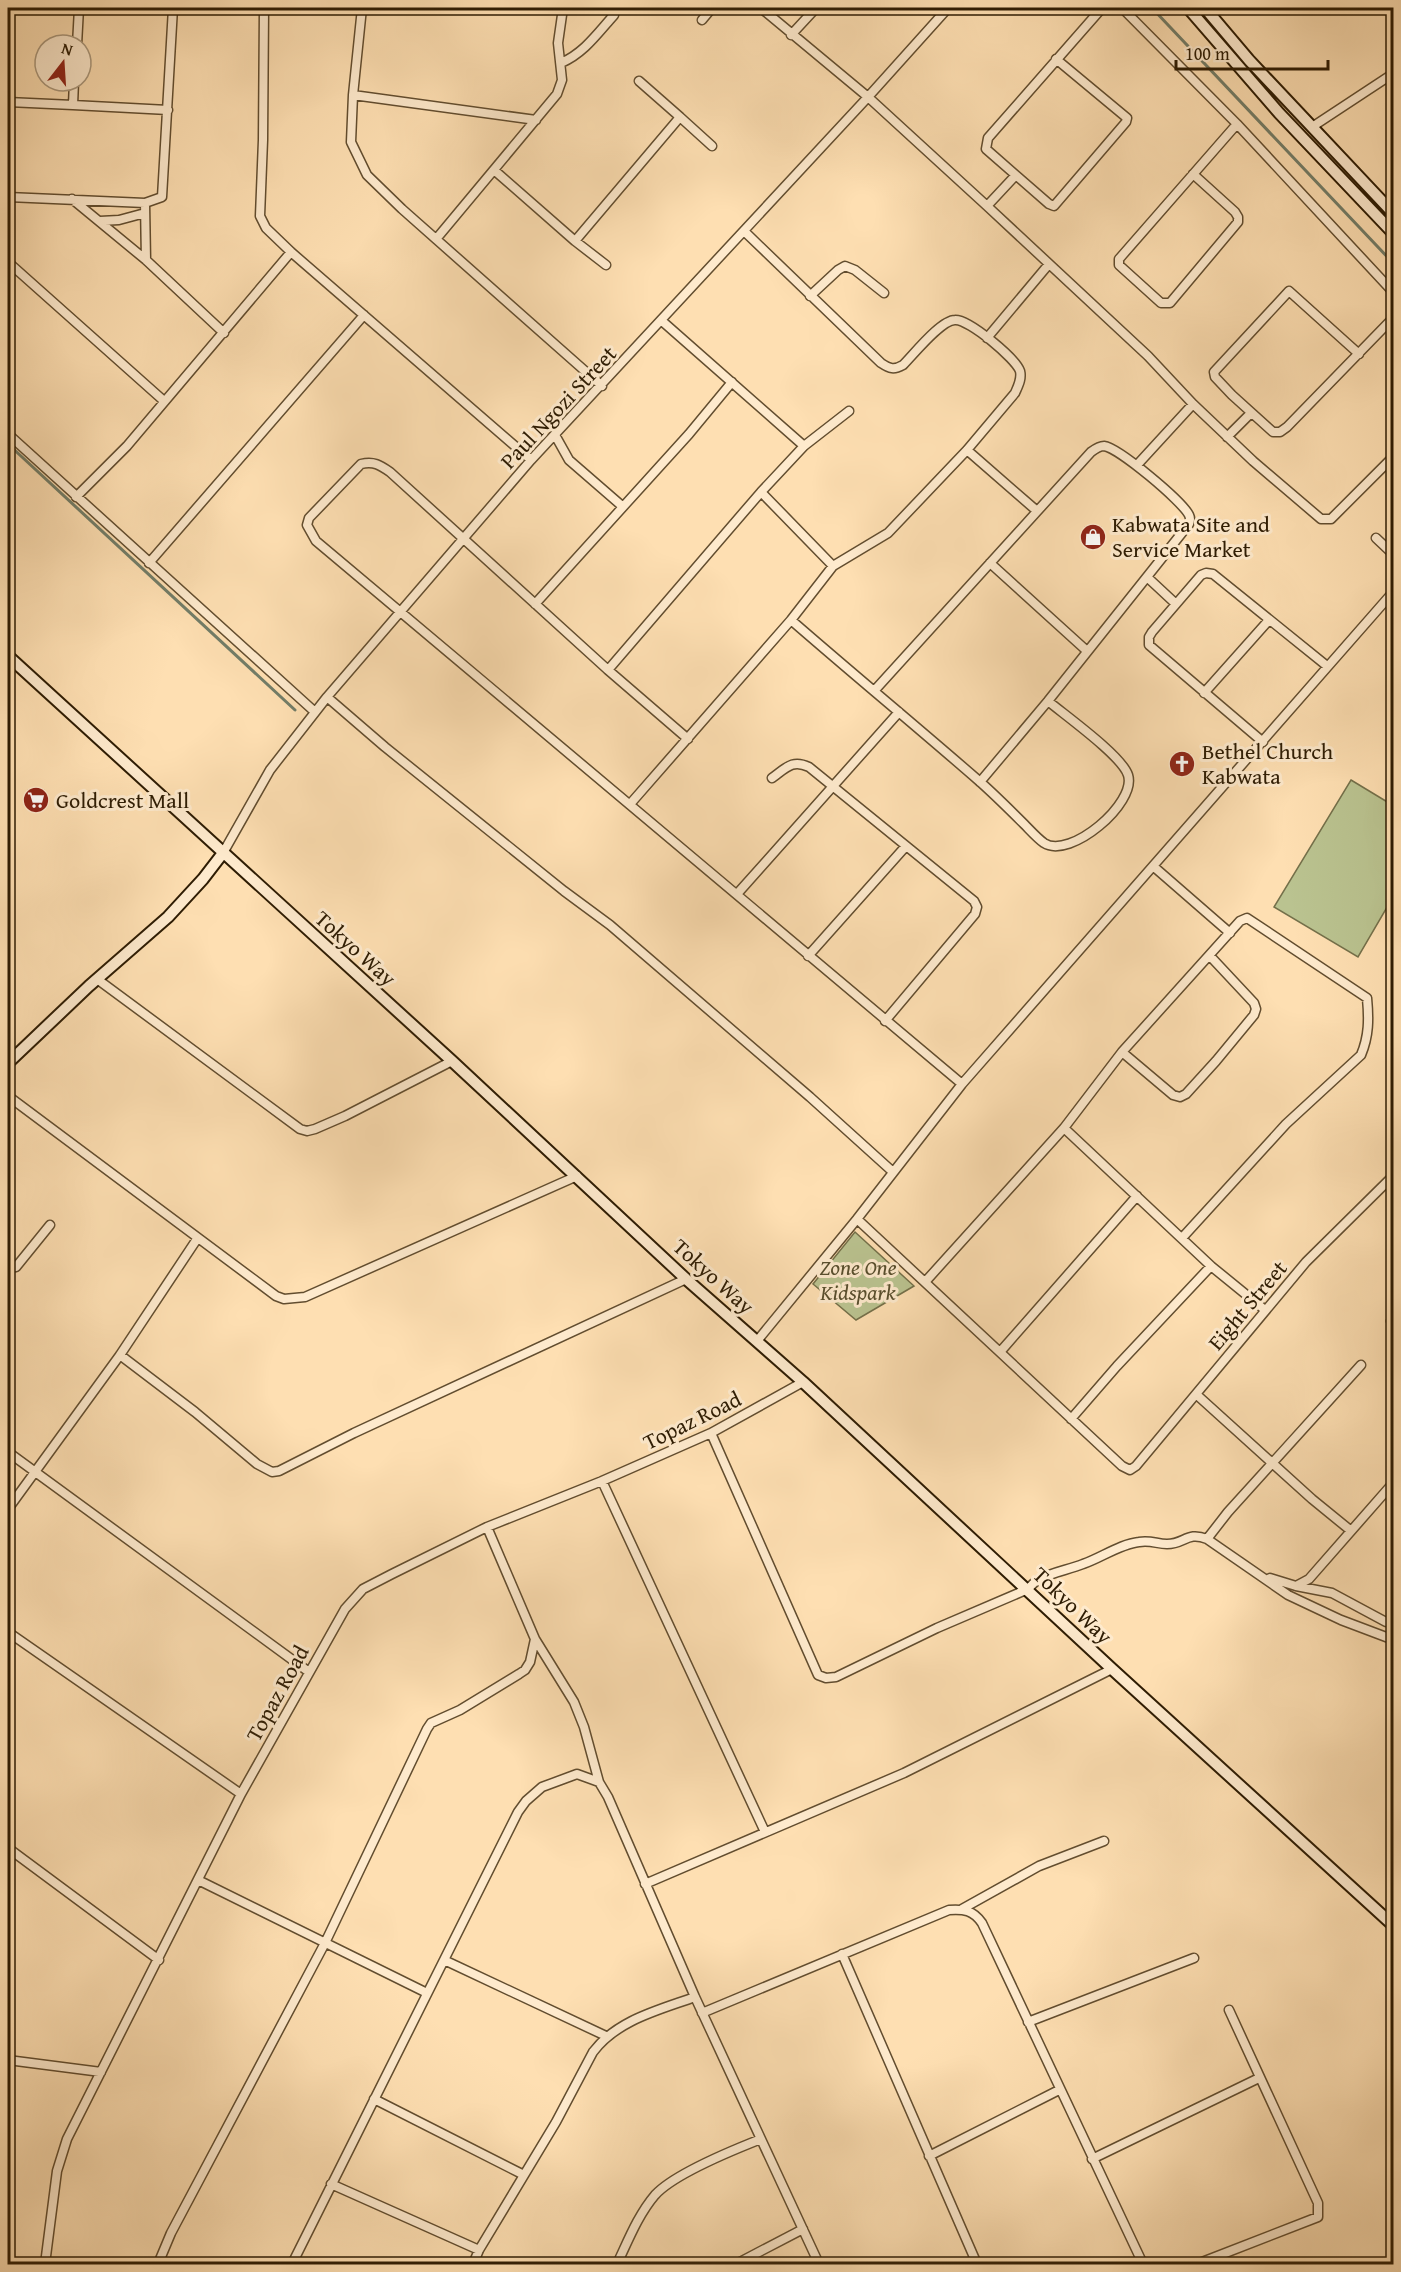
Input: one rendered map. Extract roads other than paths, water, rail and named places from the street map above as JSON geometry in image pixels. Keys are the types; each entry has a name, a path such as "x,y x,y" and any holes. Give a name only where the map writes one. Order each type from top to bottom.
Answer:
{"main road":[{"path":"1188,8 1279,113 1394,234"},
{"path":"1205,8 1228,37 1394,214"},
{"name":"Tokyo Way","path":"8,656 452,1061 686,1279 803,1382 1112,1669 1394,1926"},
{"path":"8,1063 97,979 168,917 223,853"}],"street":[{"path":"78,33 79,8"},
{"path":"8,197 145,203 162,196 173,8"},
{"path":"264,8 260,216 266,228 531,460"},
{"path":"362,8 353,95 351,142 367,175 402,209 602,386"},
{"path":"437,238 557,94 562,80 558,42 563,8"},
{"path":"702,20 712,8"},
{"path":"761,8 868,97 1148,356 1227,437 1325,520 1331,519 1394,456"},
{"path":"791,35 816,8"},
{"name":"Paul Ngozi Street","path":"223,853 270,770 327,697 402,613 531,460 662,321 948,8"},
{"path":"1056,59 1125,115 1126,122 1054,206 1015,176 986,149 985,143 1056,59 1102,8"},
{"path":"1122,8 1237,124 1394,292"},
{"path":"561,63 576,57 614,15"},
{"path":"1312,127 1394,73"},
{"path":"639,81 712,146"},
{"path":"73,105 74,93"},
{"path":"353,95 536,120"},
{"path":"8,102 168,110"},
{"path":"575,241 680,117"},
{"path":"1193,174 1235,212 1238,222 1170,303 1161,303 1119,265 1119,259 1193,174 1237,124"},
{"path":"494,170 606,265"},
{"path":"987,206 1015,176"},
{"path":"72,199 146,260 224,333"},
{"path":"145,203 146,260"},
{"path":"100,221 119,220 145,213"},
{"path":"631,804 791,621 833,566 888,533 967,450 1015,393 1020,383 1021,372 1016,363 964,321 955,320 945,323 903,365 890,369 810,296 744,231"},
{"path":"76,497 126,446 291,252"},
{"path":"8,262 164,401"},
{"path":"987,338 1049,264"},
{"path":"810,296 845,266 855,270 884,293"},
{"path":"1359,354 1291,292 1286,292 1214,372 1215,377 1273,432 1280,432 1287,427 1359,354 1394,317"},
{"path":"148,563 363,315"},
{"path":"662,321 804,446"},
{"path":"535,604 689,434 732,382"},
{"path":"1137,465 1193,404"},
{"path":"608,670 760,492 804,446 849,411"},
{"path":"1227,437 1251,412"},
{"path":"8,434 315,712"},
{"path":"555,435 569,460 622,507"},
{"path":"874,691 1097,447 1104,446 1119,452 1137,465 1184,509 1190,519 1189,524 1048,701 980,782"},
{"path":"967,450 1037,511"},
{"path":"688,739 380,465 370,462 361,464 309,518 308,525 316,540 962,1084"},
{"path":"760,492 833,566"},
{"path":"1376,538 1394,555"},
{"path":"990,563 1087,651"},
{"path":"1263,742 1149,645 1152,632 1176,603 1201,575 1213,574 1327,666"},
{"path":"1147,578 1176,603"},
{"path":"757,1341 857,1219 962,1084 1394,591"},
{"path":"1204,693 1269,620"},
{"path":"791,621 980,782 1044,843 1060,846 1084,837 1103,823 1128,787 1129,777 1125,769 1110,753 1048,701"},
{"path":"327,697 421,776 610,925 810,1097 893,1172"},
{"path":"737,894 899,712"},
{"path":"772,778 792,764 800,763 809,768 974,901 977,907 975,914 885,1021"},
{"path":"808,956 906,846"},
{"path":"1153,866 1230,933"},
{"path":"925,1282 1064,1128 1122,1052 1240,921 1247,918 1367,998 1370,1022 1366,1042 1361,1055 1286,1124 1182,1238"},
{"path":"1122,1052 1173,1095 1180,1097 1186,1094 1254,1015 1256,1009 1254,1003 1210,956"},
{"path":"97,979 300,1130 307,1131 345,1116 452,1061"},
{"path":"8,1096 197,1239 276,1296 284,1299 297,1299 577,1176"},
{"path":"1064,1128 1211,1266 1265,1310"},
{"name":"Eight Street","path":"1071,1419 1122,1466 1130,1470 1136,1466 1306,1262 1394,1175"},
{"path":"1000,1352 1137,1196"},
{"path":"857,1219 1071,1419 1117,1366 1211,1266"},
{"path":"8,1268 16,1267 50,1225"},
{"path":"8,1509 120,1355 197,1239"},
{"path":"120,1355 195,1412 257,1464 272,1472 279,1471 354,1433 686,1279"},
{"path":"1394,1316 1391,1321 1394,1329"},
{"path":"1207,1539 1228,1512 1361,1365"},
{"name":"Topaz Road","path":"45,2265 61,2155 67,2139 241,1794 345,1609 363,1589 487,1527 602,1481 711,1433 803,1382"},
{"path":"1197,1395 1272,1464 1350,1530"},
{"path":"711,1433 818,1675 826,1678 836,1677 938,1628 1028,1589 1036,1581 1050,1574 1082,1565 1136,1542 1154,1540 1168,1544 1190,1535 1207,1539 1288,1595 1341,1620 1394,1640"},
{"path":"8,1452 309,1672"},
{"path":"602,1481 765,1832"},
{"path":"1296,1586 1310,1579 1350,1530 1394,1482"},
{"path":"487,1527 535,1639 574,1702 584,1727 598,1782 608,1797 702,2013 819,2265"},
{"path":"1254,1571 1285,1584 1332,1593 1386,1622 1394,1622"},
{"path":"8,1632 241,1794"},
{"path":"158,2265 171,2234 326,1943 427,1729 431,1723 460,1710 525,1670 529,1665 535,1639"},
{"path":"645,1884 904,1773 1112,1669"},
{"path":"291,2265 518,1812 526,1801 542,1787 577,1774 598,1782"},
{"path":"702,2013 941,1914 963,1909 1039,1866 1104,1841"},
{"path":"8,1848 159,1960"},
{"path":"198,1880 427,1993"},
{"path":"963,1909 975,1914 982,1923 1143,2265"},
{"path":"843,1954 977,2265"},
{"path":"1028,2022 1194,1958"},
{"path":"444,1960 606,2036"},
{"path":"473,2265 478,2250 556,2122 593,2052 606,2036 630,2022 695,1997"},
{"path":"1197,2265 1318,2217 1318,2203 1229,2010"},
{"path":"8,2060 101,2072"},
{"path":"1092,2159 1260,2078"},
{"path":"929,2156 1059,2090"},
{"path":"374,2099 524,2175"},
{"path":"617,2265 637,2222 655,2195 671,2181 761,2139"},
{"path":"331,2184 478,2250"},
{"path":"736,2265 803,2229"}],"waterway":[{"path":"1152,8 1394,264"},
{"path":"8,444 295,710"}],"place":[{"name":"Kabwata Site and Service Market","path":"1093,537"},
{"name":"Bethel Church Kabwata","path":"1182,764"},
{"name":"Goldcrest Mall","path":"36,800"}],"park label":[{"name":"Zone One Kidspark","path":"858,1280"}]}
